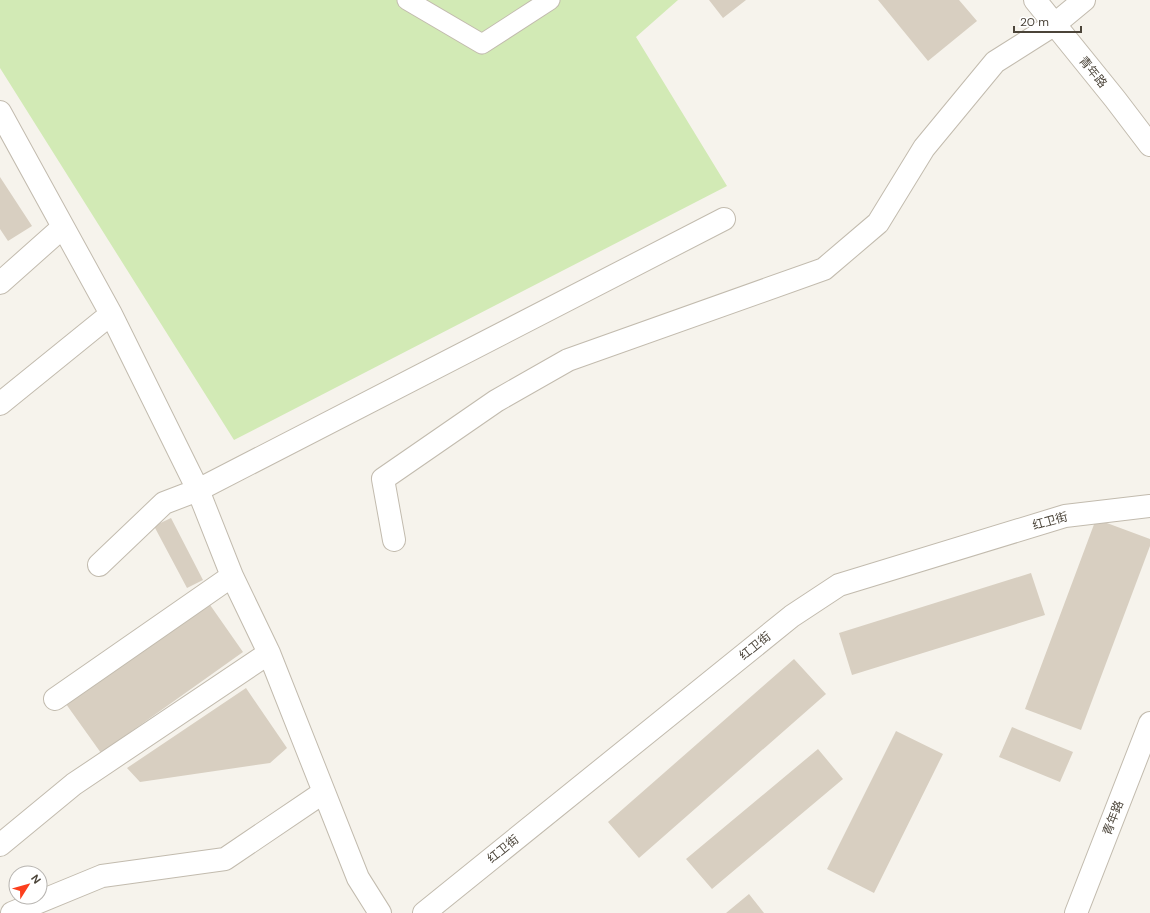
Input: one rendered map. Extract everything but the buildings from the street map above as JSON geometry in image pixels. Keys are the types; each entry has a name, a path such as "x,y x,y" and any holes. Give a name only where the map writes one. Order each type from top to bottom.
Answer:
{"street":[{"path":"407,0 482,44 550,0"},
{"name":"青年路","path":"1035,0 1150,144"},
{"path":"394,540 383,479 496,401 568,360 824,269 878,223 924,148 995,62 1054,24 1084,0"},
{"path":"0,112 111,314 198,490 232,576 269,652 358,878 380,913"},
{"path":"99,565 164,503 198,490 724,219"},
{"path":"0,283 63,227"},
{"path":"0,404 111,314"},
{"name":"红卫街","path":"424,913 792,616 839,585 1065,516 1150,506"},
{"path":"56,699 232,576"},
{"path":"0,845 74,784 269,652"},
{"name":"青年路","path":"1076,913 1150,723"},
{"path":"12,913 102,876 225,859 324,792"}],"green space":[{"path":"0,0 678,0 636,37 727,186 234,440 0,68"}]}
